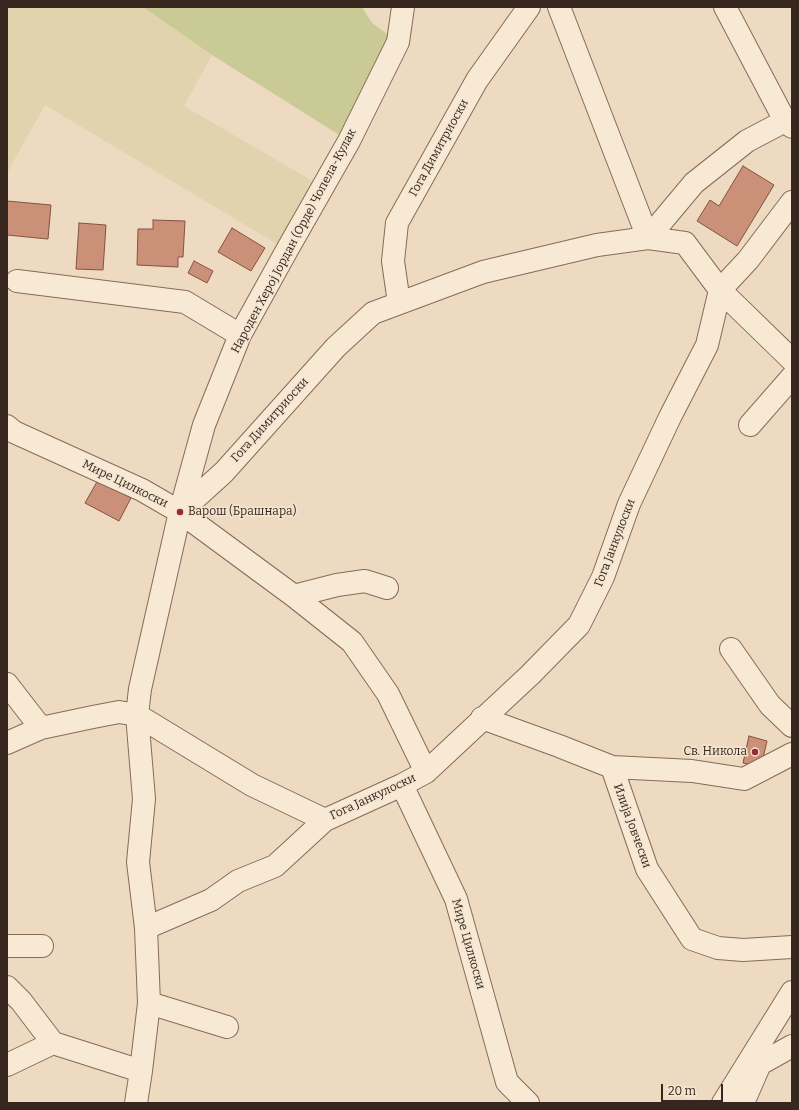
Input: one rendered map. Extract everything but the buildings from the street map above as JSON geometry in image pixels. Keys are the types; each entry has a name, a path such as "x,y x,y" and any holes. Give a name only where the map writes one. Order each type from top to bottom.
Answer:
{"street":[{"path":"390,7 398,42"},
{"name":"Народен Херој Јордан (Орде) Чопела-Кулак","path":"136,1103 149,1003 146,928 138,862 144,799 137,715 140,689 180,512 204,425 240,335 348,141 398,42 403,7"},
{"name":"Гога Димитриоски","path":"399,303 393,261 397,223 477,80 529,7"},
{"path":"559,7 648,238 694,183 747,141 788,124 725,7"},
{"name":"Гога Јанкулоски","path":"146,928 211,900 238,881 275,866 325,820 402,785 426,772 530,674 578,625 603,577 629,504 670,417 707,345 720,290 748,260 792,202"},
{"name":"Гога Димитриоски","path":"180,512 224,472 336,347 373,313 483,272 597,245 648,238 685,243 720,290 792,360"},
{"path":"17,281 185,302 240,335"},
{"path":"750,425 792,376"},
{"name":"Мире Цилкоски","path":"7,426 14,432 142,490 180,512 294,596 352,642 388,694 426,772"},
{"path":"294,596 337,585 365,581 387,588"},
{"path":"731,649 770,705 792,726"},
{"path":"7,684 41,728"},
{"path":"7,743 41,728 119,712 137,715"},
{"name":"Гога Јанкулоски","path":"137,715 252,785 325,820"},
{"name":"Илија Јовчески","path":"482,718 612,767 692,771 744,779 792,754"},
{"name":"Илија Јовчески","path":"612,767 647,869 692,939 718,948 744,950 792,947"},
{"name":"Мире Цилкоски","path":"402,785 456,899 507,1082 528,1103"},
{"path":"7,946 42,946"},
{"path":"7,987 21,1001 53,1043 141,1071"},
{"path":"743,1103 756,1061 792,992"},
{"path":"149,1003 227,1027"},
{"path":"7,1065 53,1043"},
{"path":"723,1103 756,1061 792,1046"}],"shaded area":[{"path":"7,7 143,7 212,55 184,106 323,187 287,250 45,105 7,173"}],"green space":[{"path":"143,7 362,7 372,23 398,42 349,141 212,55"}],"place":[{"name":"Варош (Брашнара)","path":"180,512"},
{"name":"Св. Никола","path":"755,752"}]}
